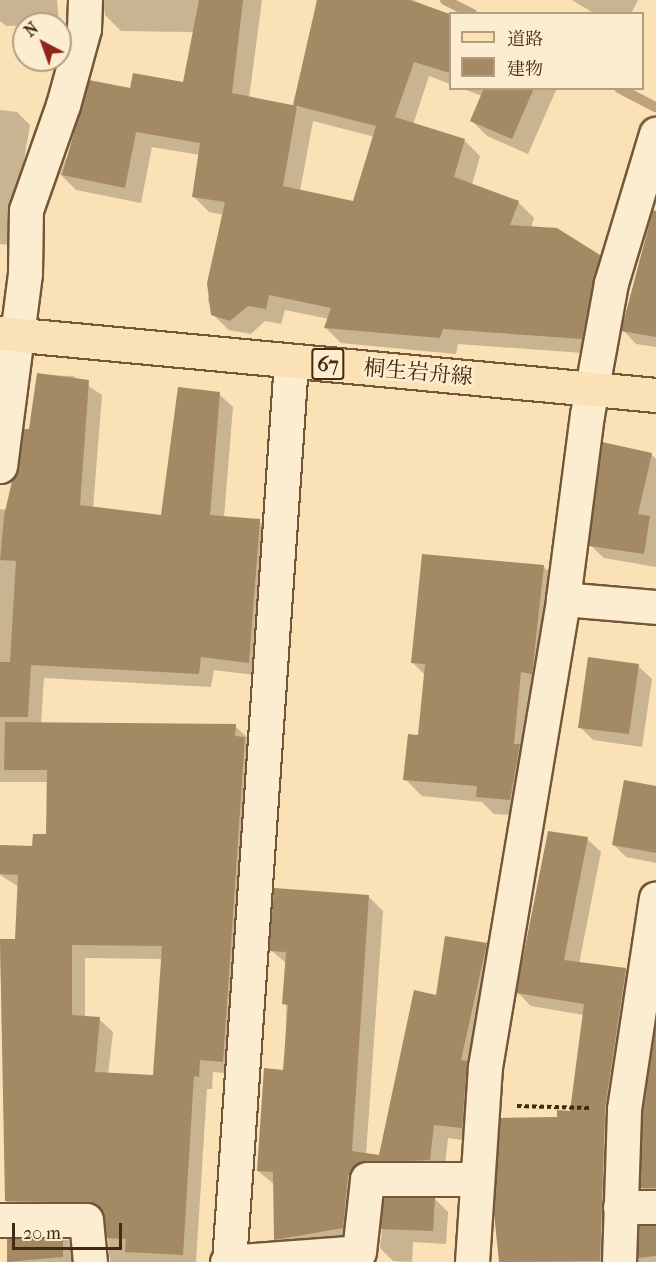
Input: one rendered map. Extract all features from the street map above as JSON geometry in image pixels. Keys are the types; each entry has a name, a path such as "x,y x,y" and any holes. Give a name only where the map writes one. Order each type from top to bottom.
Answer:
{"main road":[{"name":"桐生岩舟線","path":"7,334 656,395"}],"street":[{"path":"0,466 7,334 26,210 63,105 84,29 85,0"},
{"path":"472,1262 482,1106 563,599 592,389 611,283 656,134"},
{"path":"291,361 228,1262 359,1252 367,1179 476,1179"},
{"path":"563,599 656,607"},
{"path":"619,1262 624,1108 656,898"},
{"path":"620,1207 656,1207"},
{"path":"0,1220 86,1220 90,1262"}],"path":[{"path":"482,1106 624,1108"}],"building":[{"path":"199,0 243,0 232,93 297,106 293,105 317,0 409,0 449,14 449,73 414,62 395,117 465,139 454,177 519,201 510,225 557,228 600,255 582,339 443,329 440,338 324,328 331,308 269,295 266,309 248,306 230,321 211,315 207,283 225,202 192,197 200,143 136,132 125,188 62,175 89,80 130,88 133,73 183,82","holes":["297,106 376,126 353,201 283,186"]},
{"path":"483,90 533,90 512,139 470,121"},
{"path":"653,210 656,211 656,337 621,331"},
{"path":"37,373 89,380 80,505 161,515 178,387 220,392 210,515 260,519 249,663 201,657 199,674 31,665 28,717 0,717 0,662 10,662 16,561 0,560 4,516 24,429 29,429"},
{"path":"602,442 652,453 638,514 650,516 644,554 589,546"},
{"path":"422,554 544,565 532,674 521,672 514,744 520,744 510,800 476,797 477,786 403,780 408,734 418,735 425,664 411,663"},
{"path":"588,657 639,664 629,734 578,728"},
{"path":"5,722 236,724 235,736 245,737 223,1062 200,1060 199,1077 194,1076 183,1255 125,1252 126,1239 107,1238 102,1210 94,1203 5,1201 0,939 15,939 18,875 0,874 0,845 32,846 33,834 46,834 47,770 4,770","holes":["72,945 162,946 153,1075 95,1072 100,1017 72,1015"]},
{"path":"624,780 656,786 656,853 612,845"},
{"path":"548,831 588,837 564,960 626,968 605,1108 600,1261 499,1262 494,1213 500,1118 557,1117 557,1110 570,1111 584,1004 516,993"},
{"path":"274,888 369,895 352,1151 379,1155 414,990 436,995 445,936 487,943 461,1060 467,1061 462,1128 434,1125 430,1160 358,1163 348,1176 343,1228 274,1240 273,1172 257,1171 264,1068 283,1070 288,1005 282,1004 286,952 269,951"},
{"path":"656,1023 656,1188 640,1188 643,1111"},
{"path":"384,1198 435,1198 433,1231 380,1229"},
{"path":"639,1226 656,1226 656,1256 638,1258"},
{"path":"7,1239 63,1239 63,1257 7,1262"}],"waterway":[{"path":"445,0 469,12"},
{"path":"623,90 655,107"}]}
